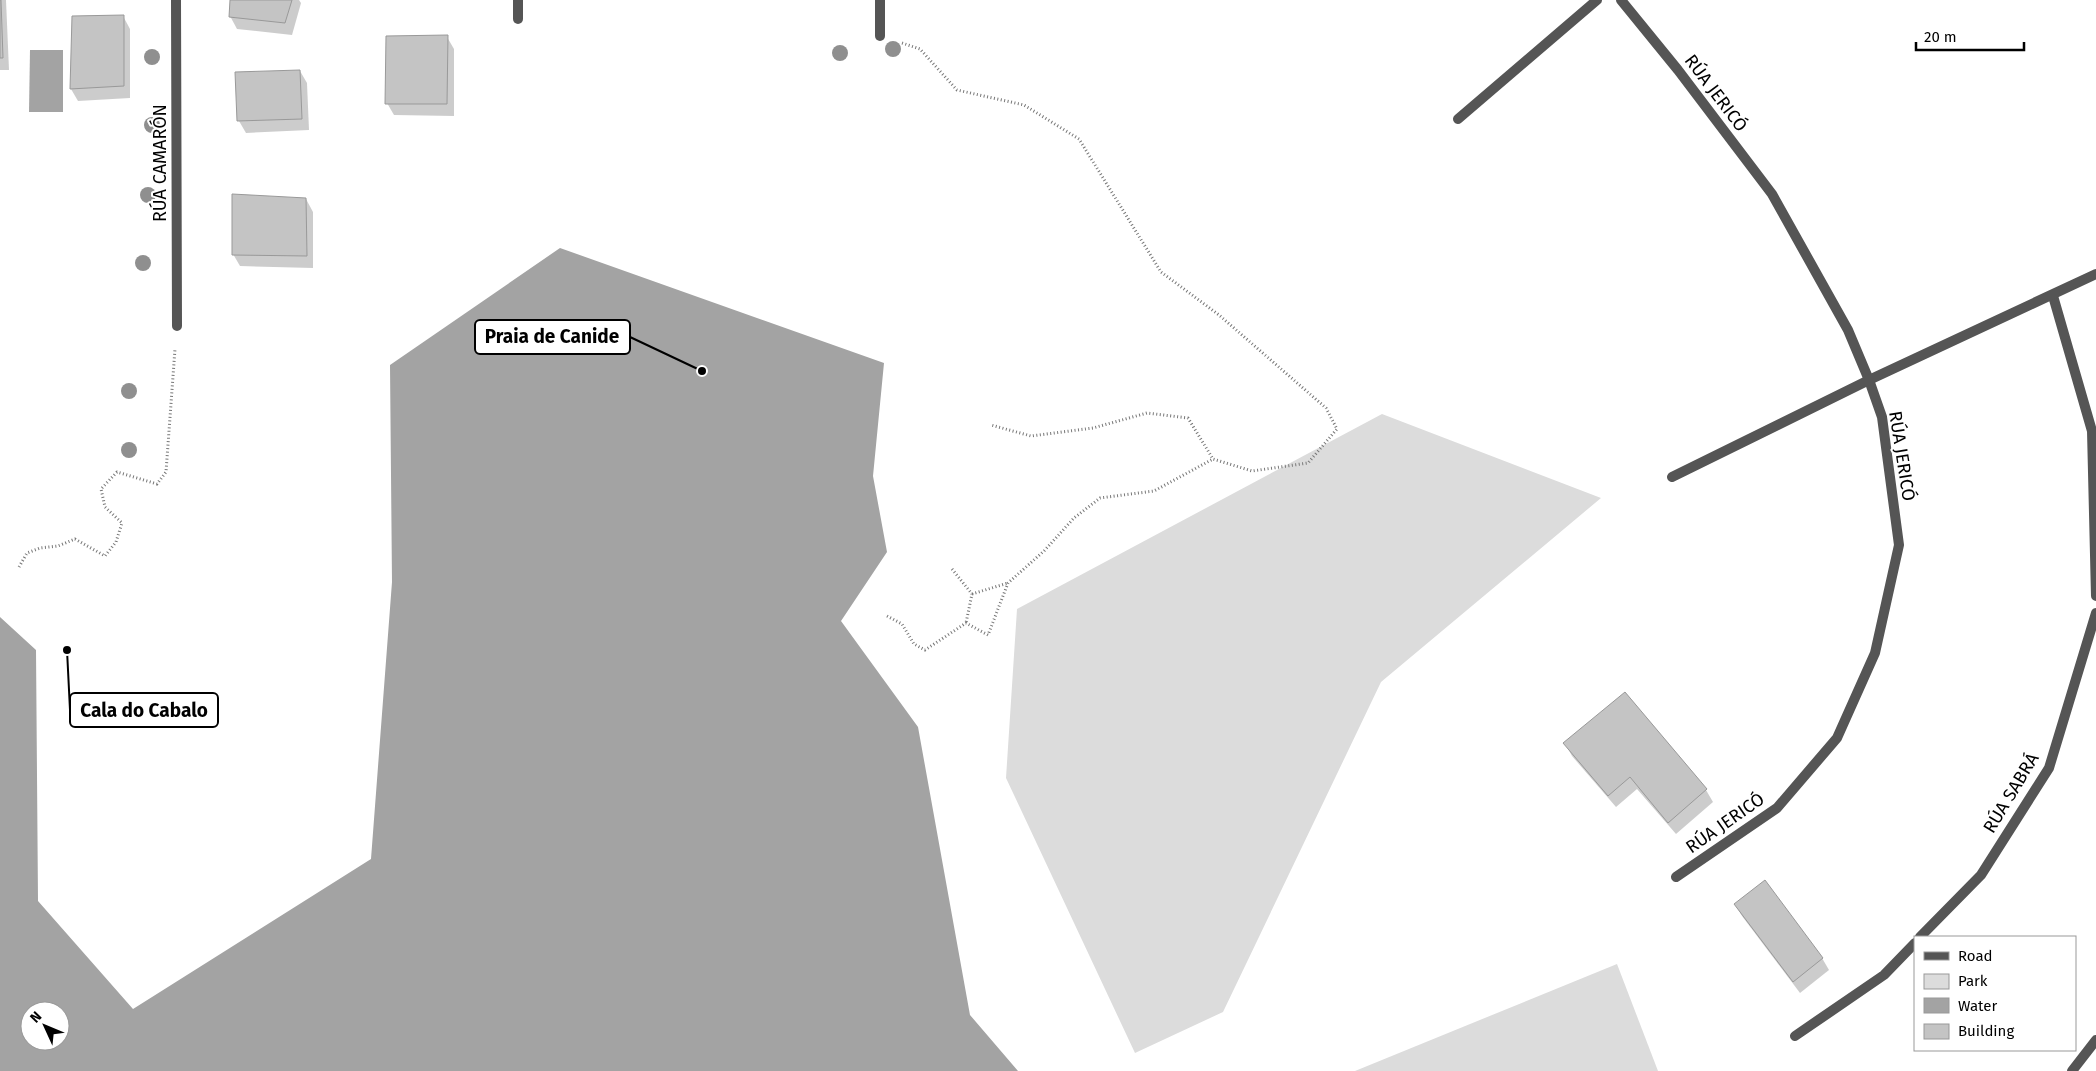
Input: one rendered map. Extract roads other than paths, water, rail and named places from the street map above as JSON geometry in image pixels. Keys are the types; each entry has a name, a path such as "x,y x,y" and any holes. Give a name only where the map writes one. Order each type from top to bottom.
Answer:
{"street":[{"name":"RÚA CAMARÓN","path":"176,0 177,326"},
{"path":"518,0 518,19"},
{"path":"880,0 880,36"},
{"path":"1458,119 1597,0"},
{"name":"RÚA JERICÓ","path":"1621,0 1678,70 1772,194 1848,330 1882,417 1899,545 1875,653 1837,738 1777,808 1676,877"},
{"path":"1672,477 1869,380 2053,296 2096,274"},
{"path":"2053,296 2092,431 2096,596"},
{"name":"RÚA SABRÁ","path":"1921,936 1981,875 2049,768 2096,613"},
{"path":"1795,1036 1884,975 1914,944"},
{"path":"2072,1071 2096,1040"}],"water":[{"path":"30,50 63,50 63,112 29,112"},
{"path":"560,248 884,363 873,476 887,552 841,621 918,727 970,1015 1018,1071 0,1071 0,617 36,650 38,901 133,1009 371,859 392,582 390,365"}],"place":[{"name":"Praia de Canide","path":"702,371"},
{"name":"Cala do Cabalo","path":"67,650"}]}
